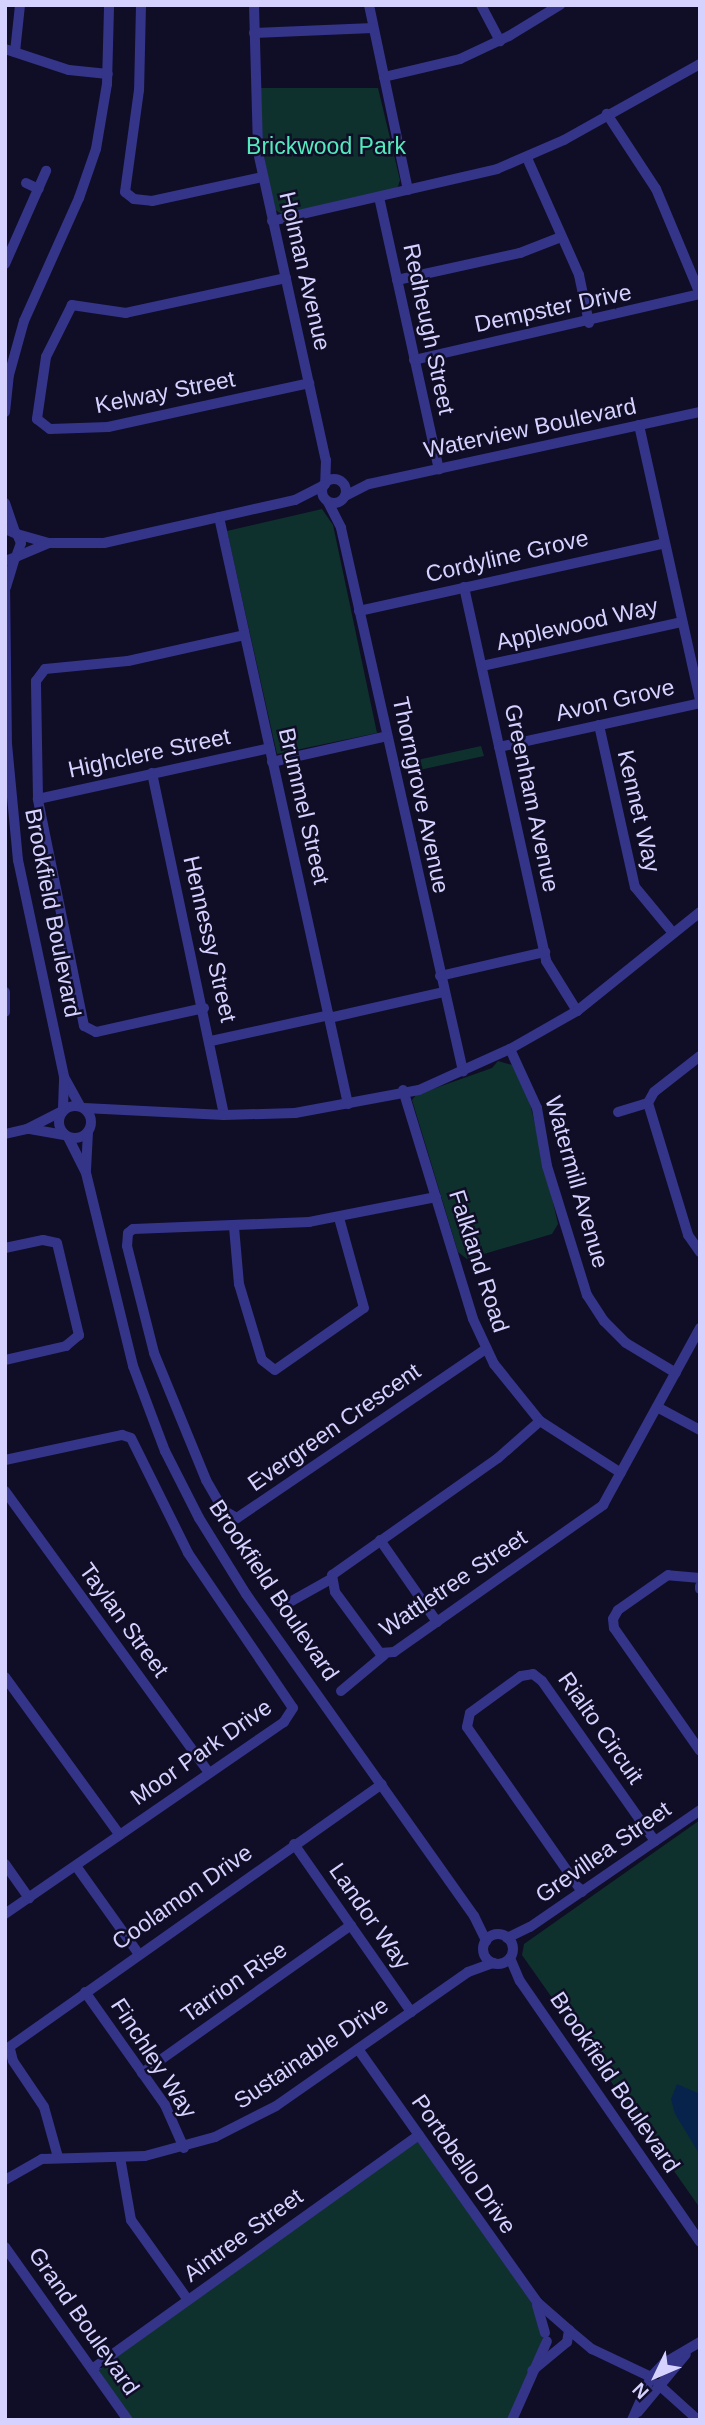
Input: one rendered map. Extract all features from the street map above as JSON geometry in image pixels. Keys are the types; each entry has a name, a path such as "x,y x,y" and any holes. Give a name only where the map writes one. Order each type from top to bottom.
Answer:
{"street":[{"path":"20,5 10,50 69,70 108,74"},
{"path":"5,412 9,375 24,321 93,159 108,74 108,5"},
{"path":"141,5 139,90 123,184 128,195 152,201 262,177"},
{"name":"Holman Avenue","path":"254,5 255,129 262,177 326,460 324,484 327,501"},
{"path":"369,5 408,190"},
{"path":"481,5 500,41"},
{"path":"384,77 460,59 500,41 560,5"},
{"path":"254,33 373,27"},
{"path":"272,221 408,190 527,158 700,64"},
{"path":"607,114 656,189 700,294"},
{"path":"527,158 579,275 589,323"},
{"path":"5,264 46,171"},
{"path":"26,183 39,189"},
{"name":"Redheugh Street","path":"379,197 439,469"},
{"path":"397,280 520,253 561,237"},
{"name":"Kelway Street","path":"286,278 126,313 72,305 46,357 36,414 39,422 50,429 108,428 310,383"},
{"name":"Dempster Drive","path":"414,360 589,323 700,294"},
{"name":"Waterview Boulevard","path":"324,484 369,484 700,412"},
{"path":"639,425 700,702"},
{"name":"Holman Avenue","path":"326,460 341,482"},
{"name":"Thorngrove Avenue","path":"341,482 345,497 341,528"},
{"path":"295,500 324,484"},
{"name":"Waterview Boulevard","path":"327,501 345,497 369,484"},
{"path":"5,503 12,532 49,543 104,543 295,500 327,501"},
{"name":"Thorngrove Avenue","path":"327,501 341,528 443,992 463,1071"},
{"name":"Brummel Street","path":"219,517 348,1104"},
{"name":"Brookfield Boulevard","path":"12,532 21,548 12,559 6,586 11,810 64,1077 59,1126 86,1173 120,1323 165,1451 219,1552 474,1916 501,1962 520,1981 700,2242"},
{"path":"12,559 49,543"},
{"name":"Cordyline Grove","path":"359,611 665,543"},
{"name":"Greenham Avenue","path":"464,587 545,953 553,977 577,1011"},
{"name":"Applewood Way","path":"482,666 682,622"},
{"path":"204,1008 96,1032 84,1026 38,799 36,681 39,672 128,661 244,635"},
{"name":"Avon Grove","path":"499,747 700,702"},
{"name":"Kennet Way","path":"599,726 635,887 673,933"},
{"path":"272,762 387,736"},
{"name":"Highclere Street","path":"38,799 269,748"},
{"name":"Hennessy Street","path":"152,773 211,1041 224,1115"},
{"path":"5,1134 27,1129 62,1110 82,1107 117,1112 224,1115 295,1113 371,1099 442,1079 510,1049 577,1011 700,912"},
{"path":"440,976 545,953"},
{"path":"5,992 5,1012"},
{"path":"211,1041 443,992"},
{"name":"Watermill Avenue","path":"510,1049 537,1108 547,1166 587,1295 620,1338 676,1373"},
{"path":"700,1056 651,1096 648,1103 688,1235 700,1252"},
{"name":"Brookfield Boulevard","path":"64,1077 82,1107 89,1129 86,1173"},
{"name":"Falkland Road","path":"403,1091 486,1349 508,1386 540,1421 621,1473"},
{"path":"618,1112 648,1103"},
{"path":"27,1129 67,1136 89,1129 117,1112"},
{"name":"Evergreen Crescent","path":"436,1198 339,1219 233,1227 138,1227 126,1238 164,1382 206,1480 230,1517 242,1517 486,1349"},
{"path":"233,1227 239,1284 262,1360 275,1370 364,1308 339,1219"},
{"path":"5,1248 43,1240 57,1243 79,1335 66,1346 5,1360"},
{"name":"Wattletree Street","path":"331,1579 335,1592 384,1655 437,1622 597,1510 621,1473 700,1328"},
{"path":"657,1407 700,1430"},
{"path":"281,1607 331,1579 498,1458 540,1421"},
{"name":"Moor Park Drive","path":"5,1460 122,1435 133,1440 188,1553 293,1705 287,1719 5,1914"},
{"name":"Taylan Street","path":"5,1491 209,1773"},
{"path":"380,1541 437,1622"},
{"path":"700,1578 668,1574 618,1610 613,1619 614,1628 700,1751"},
{"path":"341,1691 384,1655"},
{"name":"Rialto Circuit","path":"582,1892 468,1730 470,1713 512,1683 530,1673 539,1677 655,1841"},
{"path":"5,1676 120,1835"},
{"name":"Coolamon Drive","path":"58,2157 44,2107 13,2062 8,2050 138,1953 382,1784"},
{"name":"Grevillea Street","path":"510,1942 700,1810"},
{"name":"Landor Way","path":"294,1844 411,2012"},
{"path":"5,1864 29,1898"},
{"path":"76,1866 138,1953"},
{"name":"Tarrion Rise","path":"142,2073 351,1925"},
{"path":"488,1943 510,1942 501,1962"},
{"name":"Sustainable Drive","path":"468,1972 488,1943"},
{"name":"Sustainable Drive","path":"6,2181 33,2164 58,2157 120,2157 184,2148 245,2124 468,1972 501,1962"},
{"name":"Finchley Way","path":"85,1992 165,2105 184,2148"},
{"name":"Portobello Drive","path":"358,2049 537,2302 556,2322 569,2330"},
{"name":"Aintree Street","path":"92,2369 419,2135"},
{"path":"120,2157 131,2220 188,2300"},
{"name":"Grand Boulevard","path":"5,2247 128,2420"},
{"name":"Portobello Drive","path":"537,2302 553,2341"},
{"path":"553,2341 556,2322"},
{"path":"512,2420 532,2371 553,2341 569,2330 592,2349 654,2381 698,2420"},
{"path":"553,2341 592,2349"},
{"path":"632,2420 654,2381 696,2345"}],"green space":[{"name":"Brickwood Park","path":"259,88 378,88 400,180 397,190 283,215 274,209 262,146"},
{"path":"322,509 333,525 377,733 277,754 227,531"},
{"path":"481,746 484,756 410,772 408,762"},
{"path":"498,1061 512,1065 530,1103 558,1224 552,1234 467,1259 458,1252 412,1100 416,1095 492,1068"},
{"path":"700,1820 700,2208 522,1955 524,1944"},
{"path":"419,2135 537,2302 545,2333 512,2420 128,2420 92,2369"}],"water":[{"path":"677,2084 700,2094 700,2155 675,2114 671,2099"}]}
